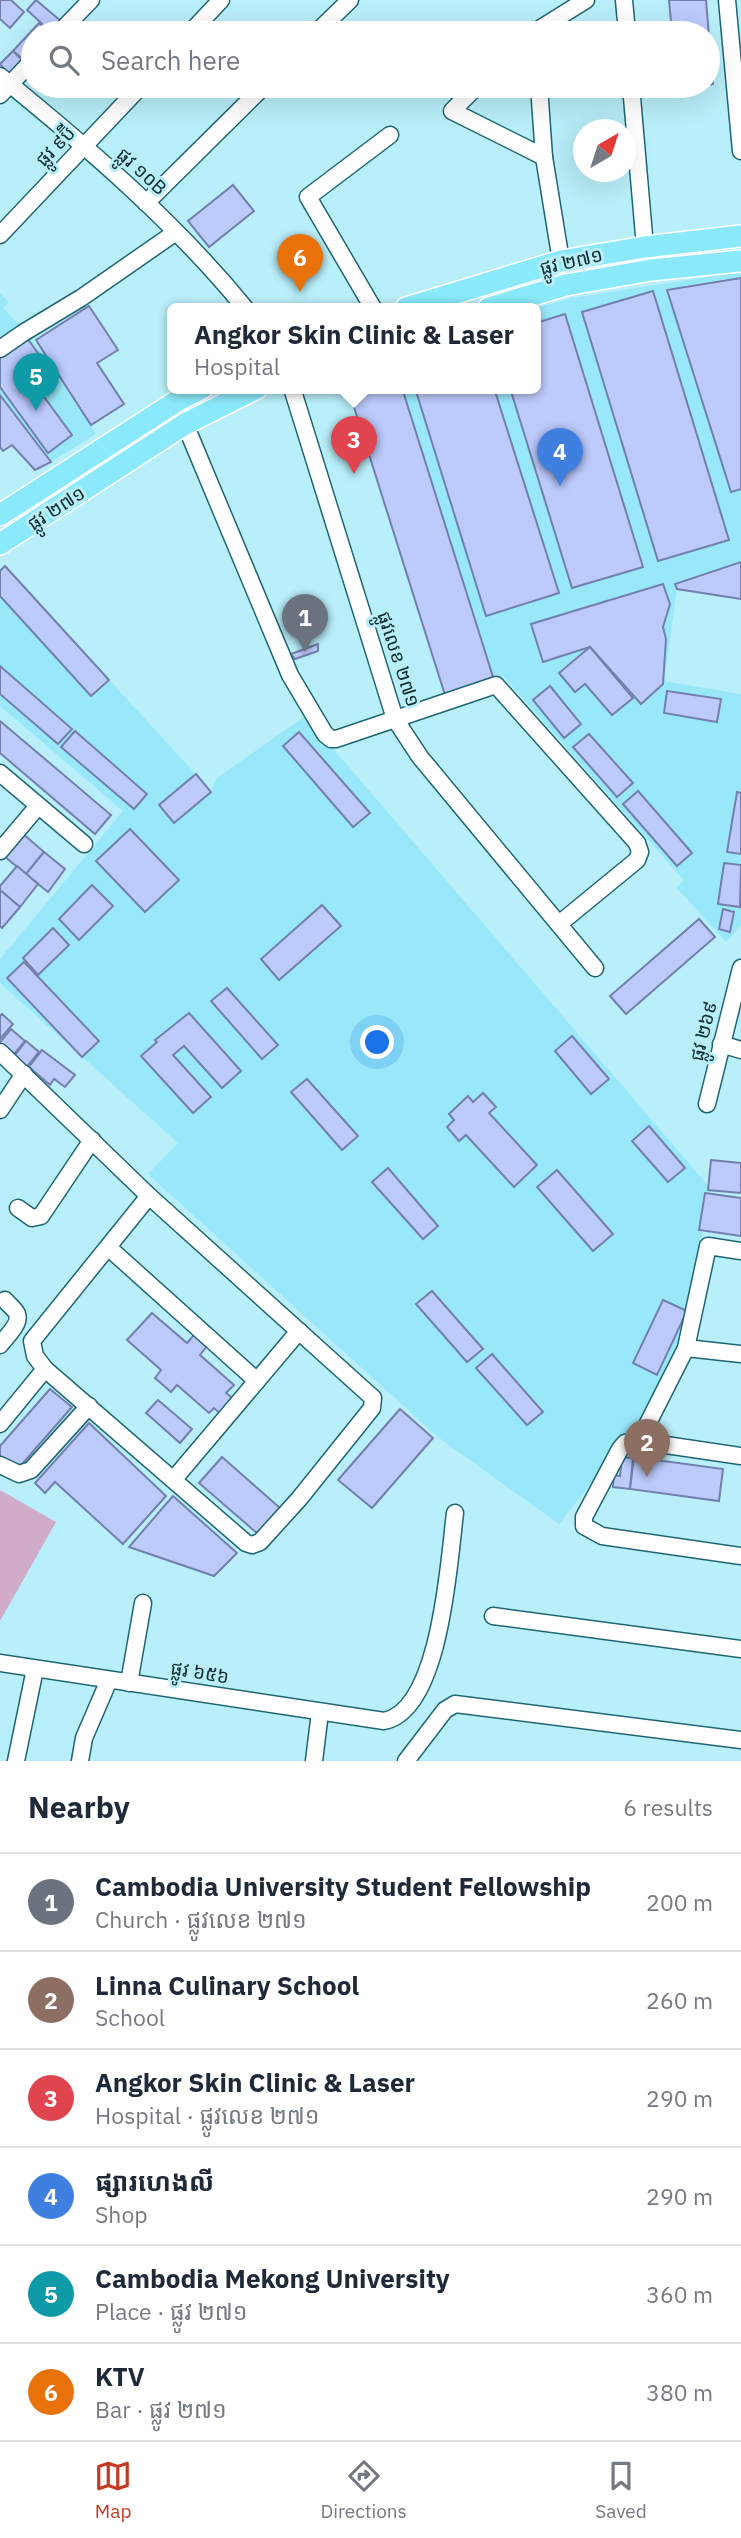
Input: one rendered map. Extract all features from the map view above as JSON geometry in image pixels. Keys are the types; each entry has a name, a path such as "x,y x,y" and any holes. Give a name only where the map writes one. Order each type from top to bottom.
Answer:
{"main road":[{"name":"ផ្លូវ ២៧១","path":"422,303 561,261 645,247 741,236"},
{"name":"ផ្លូវ ២៧១","path":"506,303 566,285 651,270 741,261"},
{"name":"ផ្លូវ ២៧១","path":"0,515 190,394"},
{"name":"ផ្លូវ ២៧១","path":"0,544 185,424 245,394"}],"street":[{"path":"71,21 91,0"},
{"path":"201,21 221,0"},
{"path":"328,21 349,0"},
{"path":"553,21 586,0"},
{"path":"624,0 625,21"},
{"path":"727,0 741,151"},
{"path":"3,85 21,70"},
{"name":"ផ្លូវ ១០B","path":"3,85 83,147 146,203 240,303"},
{"name":"ផ្លូវ ៩ប៊ី","path":"0,235 130,98"},
{"path":"146,203 252,98"},
{"path":"465,98 452,111 544,157"},
{"path":"540,98 544,157 561,261"},
{"path":"632,98 645,247"},
{"path":"370,303 308,197 390,135"},
{"path":"0,349 81,298 176,232"},
{"name":"ផ្លូវលេខ ២៧១","path":"294,394 395,719 421,757 595,968"},
{"path":"185,424 290,675 325,734 335,739 496,685 637,843 640,852 637,860 559,924"},
{"path":"0,773 84,844"},
{"path":"0,851 38,806"},
{"name":"ផ្លូវ ២៦៩","path":"707,1104 741,968"},
{"path":"721,1044 741,1050"},
{"path":"0,1052 149,1196 373,1398 372,1408 292,1508 269,1534 252,1545 246,1543 45,1369 35,1356 32,1342 149,1196"},
{"path":"0,1110 24,1074"},
{"path":"18,1208 32,1218 41,1216 92,1140"},
{"path":"639,1441 686,1348 708,1246 741,1251"},
{"path":"108,1248 257,1381"},
{"path":"0,1345 15,1325 17,1317 5,1300"},
{"path":"174,1479 299,1331"},
{"path":"686,1348 741,1353"},
{"path":"0,1424 45,1369"},
{"path":"0,1465 19,1474 31,1470 89,1406"},
{"path":"741,1456 639,1441 625,1443 584,1517 584,1526 601,1536 741,1556"},
{"path":"435,1722 410,1706 428,1668 444,1612 455,1513"},
{"path":"129,1683 143,1603"},
{"path":"493,1616 741,1649"},
{"name":"ផ្លូវ ៦៥៦","path":"0,1663 384,1721 394,1719 410,1706"},
{"path":"16,1761 35,1668"},
{"path":"80,1761 84,1738 109,1680"},
{"path":"406,1761 445,1710 455,1704 741,1740"},
{"path":"314,1761 320,1712"}],"shaded area":[{"path":"741,272 741,599 677,589 664,681 741,694 741,925 726,942 677,888 684,880 503,676 445,695 350,394 541,394 541,307 571,298"},
{"path":"0,293 9,302 3,308 28,334 96,434 51,462 0,395"},
{"path":"5,566 211,791 217,778 305,716 711,1189 676,1368 653,1404 559,1524 439,1438 148,1174 178,1143 0,983 0,959 123,811 0,706 0,569"},
{"path":"0,1490 56,1522 0,1621"}],"building":[{"path":"0,0 11,0 24,12 10,28 0,19"},
{"path":"36,0 61,21 39,21 27,10"},
{"path":"669,0 706,0 708,21 671,21"},
{"path":"21,42 21,58 13,51"},
{"path":"13,51 21,59 21,69 12,78 0,64"},
{"path":"233,185 254,211 209,247 188,221"},
{"path":"741,278 741,489 731,492 667,290"},
{"path":"653,291 729,540 658,561 582,312"},
{"path":"89,306 118,350 97,363 124,404 91,425 36,340"},
{"path":"565,314 643,567 572,588 512,394 541,394 541,321"},
{"path":"27,338 48,367 31,379 72,435 48,453 0,387 0,357"},
{"path":"350,394 404,394 494,680 445,695"},
{"path":"417,394 496,394 559,593 486,616"},
{"path":"0,395 51,462 35,470 12,445 3,451 0,447"},
{"path":"741,562 741,599 677,589 675,584"},
{"path":"5,566 109,680 91,696 0,596 0,571"},
{"path":"663,584 670,604 663,627 666,639 663,684 641,704 590,647 543,662 531,624"},
{"path":"318,644 318,651 295,659 291,654"},
{"path":"590,647 633,698 612,715 585,684 575,692 559,673"},
{"path":"0,666 72,729 58,744 0,694"},
{"path":"550,686 581,724 564,738 533,700"},
{"path":"667,691 721,699 717,722 664,713"},
{"path":"0,721 111,815 95,834 0,753"},
{"path":"75,731 147,794 134,809 61,747"},
{"path":"299,732 370,813 353,827 283,746"},
{"path":"589,734 633,783 617,797 573,747"},
{"path":"196,774 211,792 174,823 159,805"},
{"path":"638,791 692,853 677,866 623,804"},
{"path":"737,792 741,793 741,854 727,852"},
{"path":"130,829 179,880 145,912 96,861"},
{"path":"22,833 44,852 26,874 4,856"},
{"path":"44,852 65,869 48,892 26,874"},
{"path":"724,863 741,865 740,907 718,904"},
{"path":"17,866 38,884 20,907 0,890 0,886"},
{"path":"92,885 113,906 79,940 59,919"},
{"path":"0,890 20,907 2,928 0,926"},
{"path":"322,905 341,926 279,980 261,959"},
{"path":"723,909 734,912 730,932 719,929"},
{"path":"699,919 715,937 626,1014 610,996"},
{"path":"53,928 69,945 38,975 23,958"},
{"path":"24,962 99,1041 82,1057 7,978"},
{"path":"227,988 278,1045 262,1059 211,1001"},
{"path":"189,1013 241,1071 222,1088 184,1046 173,1055 211,1097 193,1113 141,1056 157,1042 155,1040"},
{"path":"2,1014 13,1024 0,1039 0,1016"},
{"path":"11,1029 25,1041 11,1058 0,1048 0,1042"},
{"path":"572,1036 609,1079 591,1094 555,1051"},
{"path":"26,1041 39,1052 25,1069 12,1059"},
{"path":"42,1050 75,1075 65,1087 54,1079 50,1085 29,1067"},
{"path":"307,1079 358,1136 342,1150 291,1092"},
{"path":"483,1093 496,1107 489,1113 537,1165 514,1187 466,1135 459,1141 447,1127 454,1120 449,1114 468,1096 473,1102"},
{"path":"649,1126 685,1168 668,1182 632,1141"},
{"path":"711,1160 741,1163 741,1193 708,1190"},
{"path":"388,1168 438,1226 423,1239 372,1182"},
{"path":"557,1170 613,1234 593,1251 537,1187"},
{"path":"705,1193 741,1198 741,1236 699,1230"},
{"path":"432,1291 483,1349 467,1362 416,1304"},
{"path":"663,1300 687,1311 657,1375 633,1363"},
{"path":"152,1313 187,1343 194,1335 207,1346 200,1355 234,1385 226,1393 236,1401 223,1416 214,1408 209,1413 177,1385 171,1392 155,1378 161,1370 127,1340"},
{"path":"492,1354 543,1412 527,1425 476,1368"},
{"path":"50,1389 72,1407 16,1471 0,1457 0,1446"},
{"path":"158,1400 192,1429 180,1443 146,1413"},
{"path":"400,1409 433,1438 372,1508 338,1480"},
{"path":"89,1423 166,1496 123,1544 55,1482 45,1493 35,1483"},
{"path":"222,1457 280,1508 258,1534 199,1483"},
{"path":"622,1457 633,1458 630,1489 613,1487 614,1475 620,1476"},
{"path":"634,1457 723,1469 719,1501 630,1489"},
{"path":"173,1496 237,1553 214,1576 129,1547"}],"place":[{"name":"KTV","path":"300,292"},
{"name":"Cambodia Mekong University","path":"36,411"},
{"name":"Angkor Skin Clinic & Laser","path":"354,474"},
{"name":"ផ្សារហេងលី","path":"560,486"},
{"name":"Cambodia University Student Fellowship","path":"305,652"},
{"name":"Linna Culinary School","path":"647,1477"}]}
